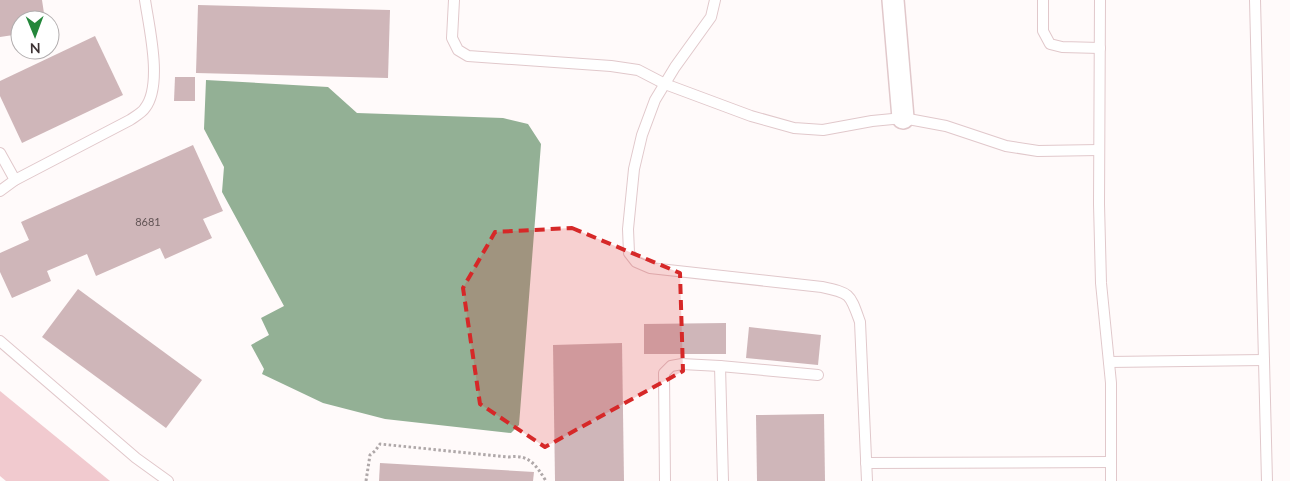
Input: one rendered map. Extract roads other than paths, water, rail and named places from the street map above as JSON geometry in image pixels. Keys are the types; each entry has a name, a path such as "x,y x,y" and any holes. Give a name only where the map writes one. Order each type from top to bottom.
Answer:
{"street":[{"path":"893,0 903,118"}],"lane":[{"path":"0,191 14,180 130,120 146,108 153,88 155,63 145,0"},
{"path":"454,0 452,38 458,50 468,56 611,66 638,70 665,84 750,116 794,128 823,130 872,121 903,118 946,126 1006,146 1038,151 1099,150"},
{"path":"716,0 711,17 655,100 642,135 634,169 628,229 629,252 636,262 650,268 822,287 843,292 852,301 860,322 867,481"},
{"path":"1042,0 1043,31 1050,44 1062,47 1100,48"},
{"path":"1100,0 1099,150 1101,283 1111,383 1111,481"},
{"path":"1255,0 1267,481"},
{"path":"0,153 14,180"},
{"path":"0,341 136,458 168,481"},
{"path":"1109,362 1264,360"},
{"path":"665,481 664,374 671,366 682,364 720,366 818,375"},
{"path":"720,366 723,481"},
{"path":"866,463 1111,462"}]}
